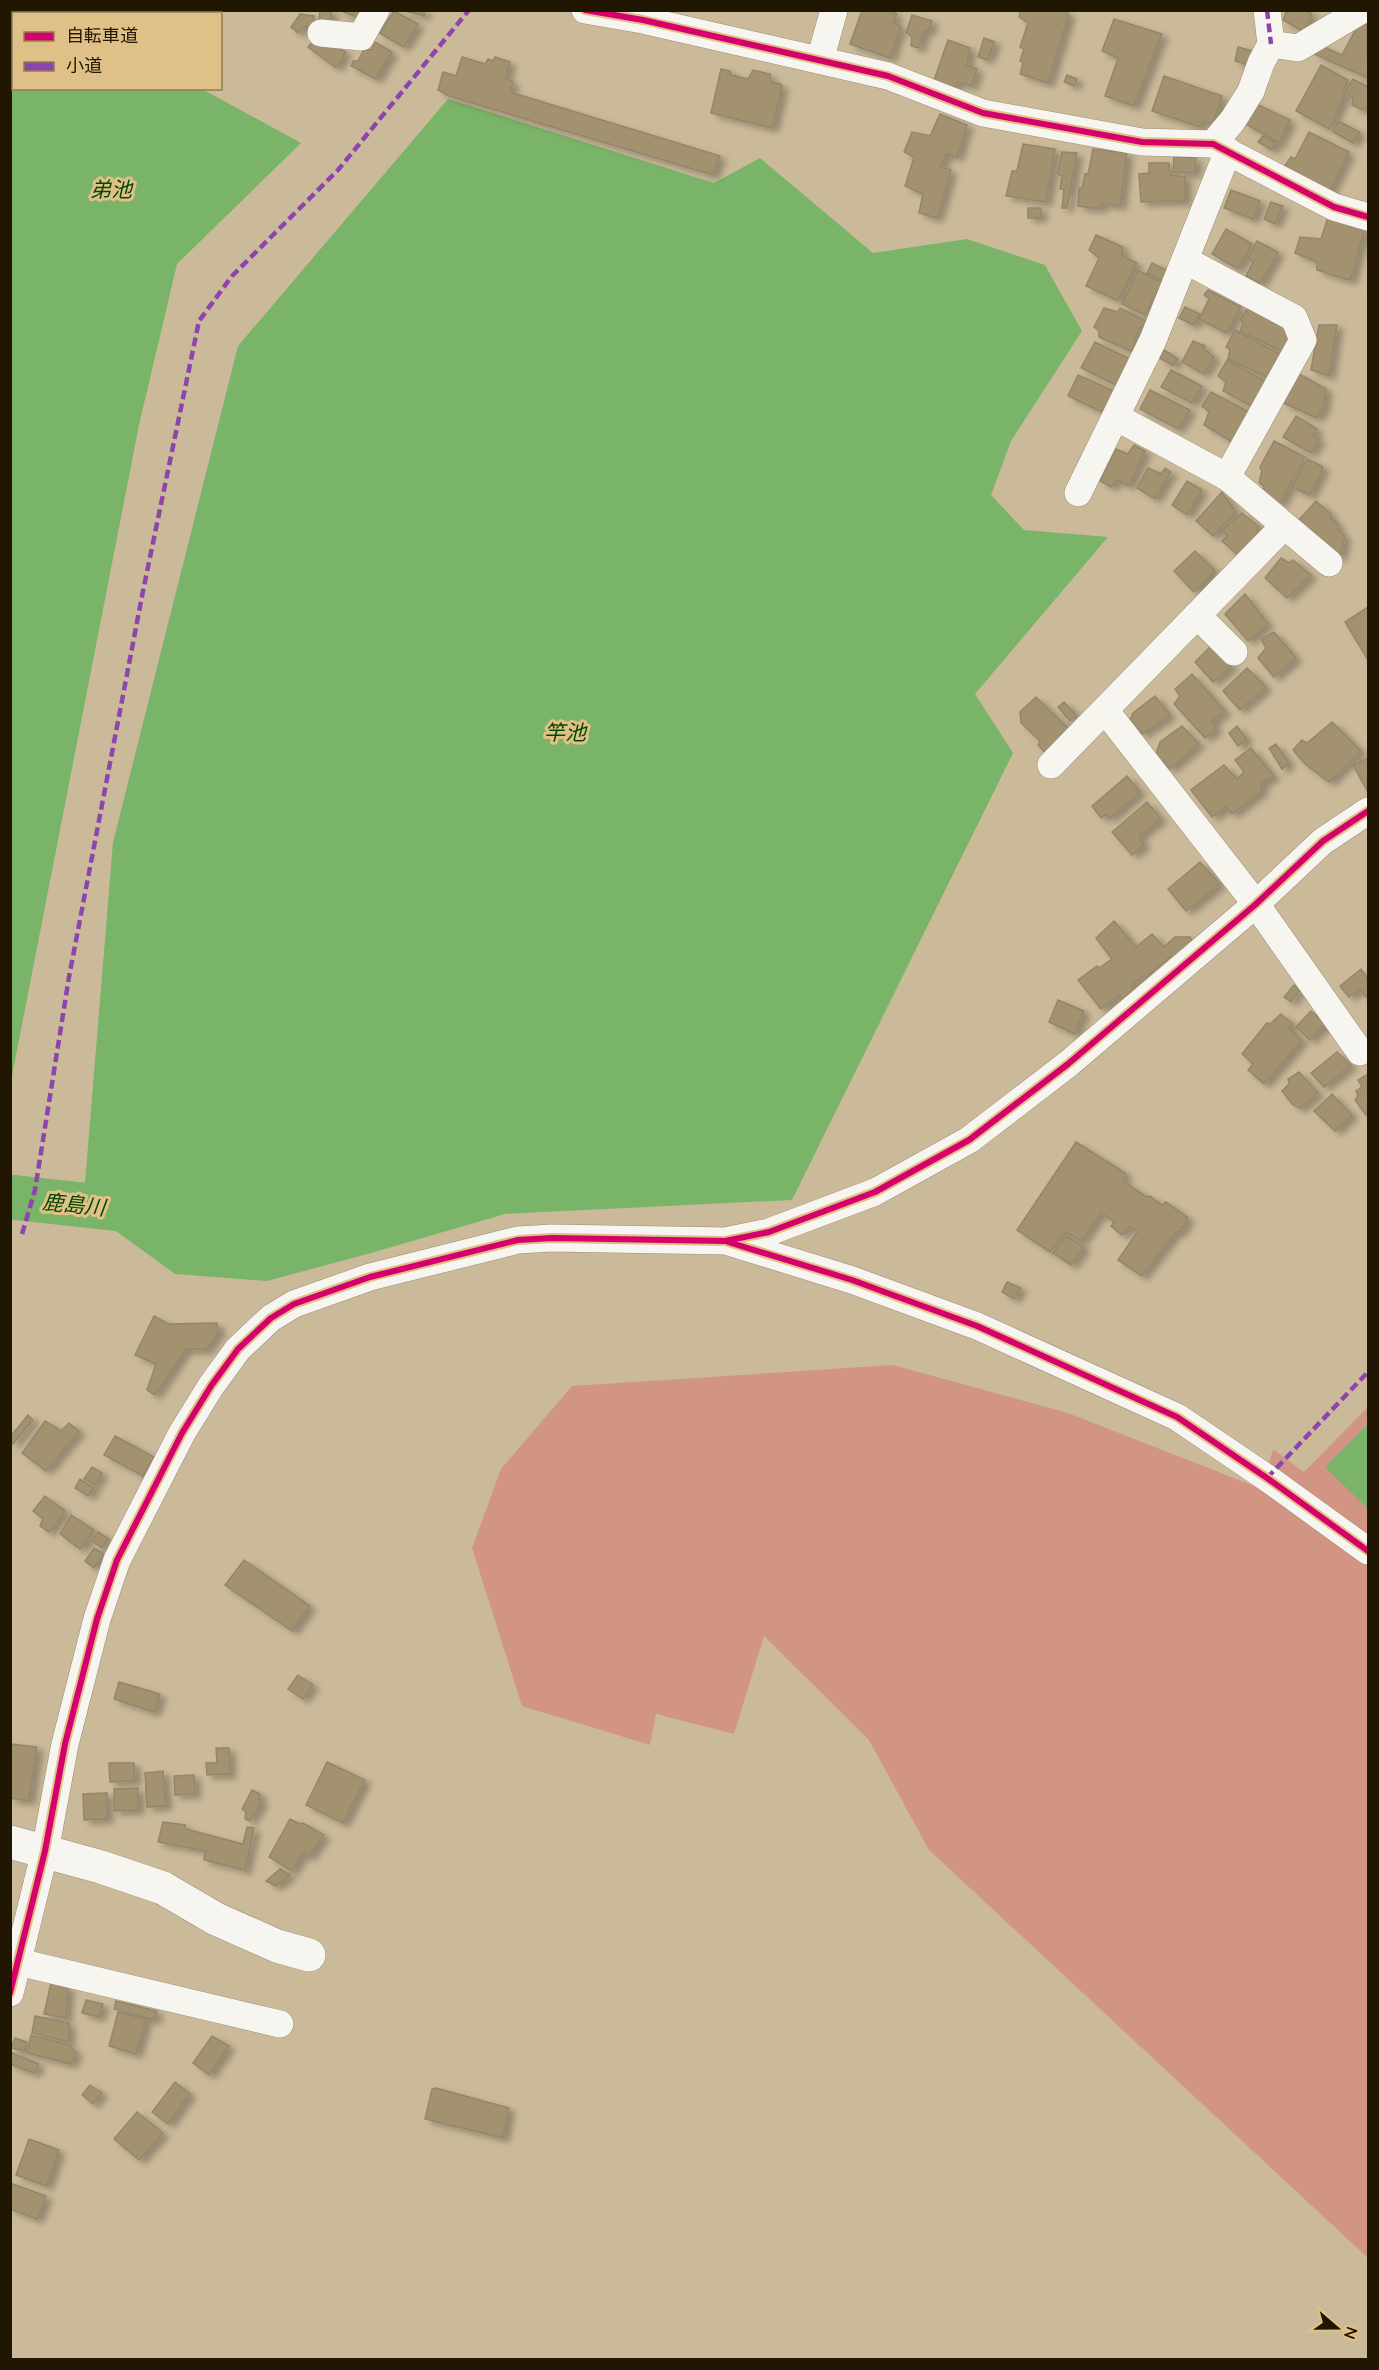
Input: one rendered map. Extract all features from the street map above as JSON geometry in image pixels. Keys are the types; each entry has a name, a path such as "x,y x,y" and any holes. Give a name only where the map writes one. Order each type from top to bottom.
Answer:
{"street":[{"path":"321,33 361,37 376,10"},
{"path":"585,10 643,20 888,76 983,113 1142,142 1221,148 1334,207 1368,216"},
{"path":"820,60 834,10"},
{"path":"1078,493 1153,340 1185,260 1221,148 1233,120 1251,91 1271,44 1267,10"},
{"path":"1271,44 1298,48 1362,10"},
{"path":"1185,260 1294,318 1303,340 1227,477"},
{"path":"1116,417 1227,477 1329,563"},
{"path":"1051,765 1284,526"},
{"path":"1197,615 1234,652"},
{"path":"1104,710 1256,904 1360,1052"},
{"path":"10,1993 15,1961 45,1851 65,1744 97,1619 117,1560 182,1433 211,1386 238,1349 271,1318 294,1304 370,1277 518,1240 552,1238 725,1241 769,1232 875,1192 969,1140 1068,1064 1256,904 1323,841 1368,811"},
{"path":"725,1241 852,1280 976,1326 1177,1418 1268,1478 1368,1551"},
{"path":"10,1842 163,1888 216,1919 277,1947 309,1955"},
{"path":"15,1961 280,2024"}],"shaded area":[{"path":"893,1365 1068,1413 1262,1489 1273,1449 1304,1472 1368,1407 1368,2258 929,1850 869,1740 764,1636 734,1734 656,1714 650,1745 522,1706 472,1548 501,1469 572,1386"}],"water":[{"name":"弟池","path":"11,10 121,10 122,12 12,12 12,90 204,90 301,143 177,264 139,425 11,1081"},
{"name":"竿池","path":"448,99 714,183 760,158 873,253 967,239 1045,265 1082,331 1011,441 991,495 1024,530 1108,537 975,694 1013,753 792,1200 505,1214 267,1281 175,1274 83,1207 113,842 238,346"},
{"path":"1368,1424 1368,1509 1325,1467"}],"building":[{"path":"320,10 332,10 330,23 319,23"},
{"path":"338,10 367,10 362,19"},
{"path":"401,10 425,10 424,16"},
{"path":"862,10 887,10 897,14 893,23 901,26 890,58 850,44"},
{"path":"1021,10 1062,10 1069,14 1048,83 1020,74 1023,63 1020,61 1024,49 1020,47 1028,23 1019,17"},
{"path":"1287,10 1306,10 1312,14 1304,32 1283,20"},
{"path":"394,11 418,24 404,47 379,33"},
{"path":"300,14 314,16 313,26 303,27 298,33 291,27"},
{"path":"912,15 932,21 929,31 924,31 919,48 911,46 912,37 906,33"},
{"path":"1114,19 1162,34 1134,106 1105,96 1118,58 1102,51"},
{"path":"1367,19 1368,78 1314,54 1319,45 1342,55 1359,23 1364,25"},
{"path":"984,38 995,42 987,60 978,57"},
{"path":"322,40 346,52 336,68 308,47 313,41"},
{"path":"948,40 970,48 967,65 977,69 972,86 958,82 954,88 934,80"},
{"path":"375,42 392,52 376,79 351,66 353,61 358,61 364,49 371,50"},
{"path":"1238,47 1253,51 1249,65 1235,61"},
{"path":"462,57 485,64 488,59 493,61 495,57 510,62 505,78 513,82 510,92 720,156 713,175 449,96 438,90 443,72 456,76"},
{"path":"1321,65 1348,80 1342,93 1345,95 1329,129 1296,111"},
{"path":"721,69 730,71 731,75 748,79 753,70 770,74 771,82 782,86 771,128 711,113"},
{"path":"1067,75 1077,79 1074,86 1064,82"},
{"path":"1164,76 1222,96 1213,123 1203,121 1200,127 1152,111"},
{"path":"1353,79 1368,87 1368,106 1362,110 1352,105 1353,98 1345,92"},
{"path":"1254,103 1290,120 1279,143 1244,123"},
{"path":"940,114 967,125 957,157 946,154 941,167 951,170 937,218 919,213 923,194 905,186 914,157 904,152 912,132 930,136"},
{"path":"1338,121 1360,132 1353,143 1333,132"},
{"path":"1309,132 1349,152 1328,195 1282,170 1291,157 1295,159"},
{"path":"1263,136 1276,143 1272,150 1258,142"},
{"path":"1023,144 1055,149 1046,202 1006,196 1012,171 1017,171"},
{"path":"1093,149 1127,153 1120,206 1102,203 1099,209 1078,206 1079,188 1082,188 1085,174 1088,174"},
{"path":"1062,152 1077,153 1067,208 1062,208 1064,189 1060,189 1062,176 1057,174"},
{"path":"1174,157 1196,158 1195,173 1173,172"},
{"path":"1149,163 1169,163 1170,175 1185,177 1185,201 1141,202 1139,174 1149,173"},
{"path":"1231,190 1260,201 1253,219 1224,208"},
{"path":"1271,202 1283,206 1275,224 1264,219"},
{"path":"1028,208 1041,208 1041,218 1028,218"},
{"path":"1328,217 1365,227 1351,279 1317,270 1317,262 1295,253 1300,237 1321,239"},
{"path":"1226,229 1252,244 1238,269 1212,254"},
{"path":"1096,235 1123,247 1122,255 1137,263 1118,301 1086,286 1099,258 1089,250"},
{"path":"1257,241 1278,252 1260,284 1246,276 1253,262 1248,258"},
{"path":"1152,263 1170,272 1165,282 1147,273"},
{"path":"1138,270 1162,283 1145,315 1122,304"},
{"path":"1208,290 1241,307 1226,333 1199,319 1209,299 1204,295"},
{"path":"1185,307 1200,314 1193,325 1179,318"},
{"path":"1104,308 1118,312 1120,308 1146,321 1144,327 1140,328 1134,341 1136,344 1131,351 1099,337 1099,331 1094,327"},
{"path":"1248,308 1287,328 1292,337 1283,352 1240,331 1243,323 1240,320"},
{"path":"1319,325 1337,325 1329,376 1311,370"},
{"path":"1235,330 1281,355 1267,377 1228,359 1230,350 1226,347"},
{"path":"1193,341 1205,346 1204,349 1214,357 1204,374 1182,362"},
{"path":"1095,342 1130,359 1116,385 1081,368"},
{"path":"1164,350 1178,359 1173,365 1159,358"},
{"path":"1227,360 1266,382 1251,406 1223,391 1226,382 1218,376"},
{"path":"1171,370 1202,386 1192,403 1161,387"},
{"path":"1299,374 1326,389 1324,406 1317,418 1283,403"},
{"path":"1078,375 1114,391 1102,412 1068,396"},
{"path":"1150,390 1190,410 1178,429 1140,409"},
{"path":"1211,392 1249,412 1232,442 1204,425 1209,412 1202,406"},
{"path":"1296,416 1317,429 1313,435 1319,440 1311,453 1283,437"},
{"path":"1274,441 1305,457 1280,504 1263,494 1264,487 1259,482 1262,471 1260,467"},
{"path":"1134,445 1145,451 1129,486 1116,480 1111,487 1100,481 1116,449 1128,454"},
{"path":"1307,459 1322,466 1323,469 1310,495 1292,487"},
{"path":"1148,468 1161,474 1165,468 1171,472 1155,499 1137,488"},
{"path":"1187,481 1202,490 1187,515 1172,505"},
{"path":"1222,492 1236,512 1213,536 1196,521"},
{"path":"1316,501 1331,514 1330,517 1339,525 1337,529 1345,536 1340,558 1298,521"},
{"path":"1242,513 1258,526 1257,536 1238,555 1222,541 1227,536 1222,530"},
{"path":"1195,551 1215,571 1194,592 1174,571"},
{"path":"1281,558 1289,563 1293,560 1311,575 1287,598 1265,578"},
{"path":"1245,594 1268,624 1248,641 1225,614"},
{"path":"1368,607 1368,660 1345,622"},
{"path":"1274,632 1296,658 1274,677 1258,658 1266,648 1261,639"},
{"path":"1212,645 1232,666 1213,682 1195,662"},
{"path":"1247,668 1266,687 1240,710 1223,691"},
{"path":"1192,674 1225,711 1212,722 1216,729 1205,738 1174,704 1180,696 1175,689"},
{"path":"1155,696 1170,715 1142,734 1130,720 1133,713"},
{"path":"1036,697 1072,732 1047,755 1038,745 1040,741 1021,723 1020,712"},
{"path":"1064,702 1076,715 1070,721 1058,707"},
{"path":"1332,722 1361,751 1329,782 1305,764 1293,750 1302,740 1307,743"},
{"path":"1182,726 1199,744 1170,769 1156,754 1160,742"},
{"path":"1237,726 1247,740 1238,746 1229,733"},
{"path":"1276,744 1289,763 1282,769 1269,748"},
{"path":"1251,748 1274,776 1261,784 1262,791 1232,814 1226,807 1212,817 1191,790 1224,765 1237,779 1244,772 1235,760"},
{"path":"1368,758 1368,792 1353,765"},
{"path":"1127,776 1140,792 1110,818 1106,815 1101,818 1092,806"},
{"path":"1147,802 1161,819 1139,836 1144,845 1132,855 1112,832"},
{"path":"1200,862 1220,884 1186,911 1168,889"},
{"path":"1114,921 1136,947 1152,934 1164,947 1175,937 1190,937 1194,944 1175,959 1170,957 1145,978 1143,976 1132,985 1133,990 1123,999 1119,995 1101,1009 1078,980 1097,966 1099,968 1112,959 1096,938"},
{"path":"1361,969 1368,979 1368,995 1366,997 1359,989 1349,997 1340,986"},
{"path":"1294,985 1300,990 1291,1002 1284,997"},
{"path":"1058,1000 1084,1011 1075,1034 1049,1022"},
{"path":"1311,1011 1326,1024 1310,1040 1296,1027"},
{"path":"1281,1014 1293,1024 1289,1028 1302,1040 1264,1084 1248,1070 1253,1064 1242,1054 1267,1023 1270,1024"},
{"path":"1337,1052 1351,1065 1324,1087 1311,1073"},
{"path":"1299,1072 1318,1093 1300,1108 1293,1105 1282,1091 1289,1084 1288,1079"},
{"path":"1368,1074 1368,1114 1366,1115 1355,1100 1358,1096 1356,1091 1362,1087 1358,1080"},
{"path":"1332,1094 1352,1115 1335,1131 1314,1111"},
{"path":"1076,1142 1125,1173 1123,1181 1162,1205 1166,1202 1188,1219 1181,1231 1176,1232 1142,1276 1118,1260 1137,1232 1130,1227 1122,1235 1111,1226 1114,1222 1101,1213 1082,1240 1066,1232 1050,1252 1017,1230"},
{"path":"1066,1236 1084,1248 1071,1265 1053,1253"},
{"path":"1007,1282 1021,1288 1014,1299 1002,1292"},
{"path":"154,1316 168,1324 217,1323 219,1331 206,1350 186,1349 155,1395 147,1390 156,1364 135,1355"},
{"path":"28,1415 33,1420 13,1444 10,1437"},
{"path":"45,1421 61,1431 69,1423 79,1431 46,1471 22,1453"},
{"path":"115,1436 154,1457 143,1476 104,1455"},
{"path":"92,1467 102,1473 95,1485 84,1479"},
{"path":"80,1479 94,1488 88,1496 75,1488"},
{"path":"45,1496 65,1511 49,1532 40,1526 43,1519 33,1511"},
{"path":"71,1515 94,1530 80,1549 60,1534"},
{"path":"98,1532 109,1539 102,1548 92,1541"},
{"path":"94,1548 104,1554 94,1568 85,1561"},
{"path":"244,1560 310,1606 292,1631 225,1585"},
{"path":"298,1675 313,1685 303,1699 288,1689"},
{"path":"119,1682 160,1694 154,1712 114,1699"},
{"path":"11,1744 37,1747 29,1801 10,1798"},
{"path":"216,1748 229,1748 230,1774 207,1775 206,1763 217,1763"},
{"path":"327,1762 365,1780 343,1823 306,1805"},
{"path":"109,1763 134,1763 135,1781 110,1782"},
{"path":"163,1771 166,1806 147,1807 145,1773"},
{"path":"194,1775 195,1794 175,1795 174,1776"},
{"path":"138,1788 138,1810 114,1811 114,1789"},
{"path":"252,1790 260,1794 259,1800 262,1802 250,1821 245,1819 246,1812 242,1809"},
{"path":"107,1793 107,1819 84,1820 83,1794"},
{"path":"290,1819 300,1824 303,1823 324,1835 309,1857 303,1853 292,1871 269,1857"},
{"path":"163,1822 185,1825 186,1829 243,1844 247,1827 254,1828 245,1870 204,1860 205,1851 158,1842"},
{"path":"280,1869 290,1875 276,1886 266,1881"},
{"path":"51,1983 68,1987 66,2018 44,2014"},
{"path":"86,2000 103,2004 99,2017 82,2013"},
{"path":"116,2001 157,2011 155,2020 114,2009"},
{"path":"118,2012 146,2019 136,2054 109,2046"},
{"path":"35,2016 69,2023 69,2042 32,2033"},
{"path":"31,2035 69,2045 76,2053 71,2064 27,2053"},
{"path":"212,2036 229,2046 209,2075 193,2063"},
{"path":"15,2038 27,2042 25,2051 11,2048"},
{"path":"10,2052 39,2064 34,2073 10,2064"},
{"path":"175,2082 190,2094 168,2124 152,2112"},
{"path":"90,2085 102,2093 93,2104 82,2095"},
{"path":"436,2088 509,2108 503,2138 425,2119 432,2089"},
{"path":"137,2112 163,2133 139,2160 114,2139"},
{"path":"29,2139 59,2150 47,2186 16,2175"},
{"path":"10,2183 46,2196 37,2219 10,2209"}],"waterway":[{"name":"鹿島川","path":"10,1197 138,1211"}],"marked path":[{"path":"22,1234 35,1190 69,977 143,591 199,321 232,276 338,170 469,10"},
{"path":"1267,10 1271,44"},
{"path":"1267,1478 1368,1372"}],"cycle path":[{"path":"585,10 643,20 888,76 983,113 1142,142 1213,144 1334,207 1368,217"},
{"path":"10,1993 45,1851 65,1744 97,1619 117,1560 182,1433 211,1386 238,1349 271,1318 294,1304 370,1277 518,1240 552,1238 725,1241 769,1232 875,1192 969,1140 1068,1064 1256,904 1323,841 1368,811"},
{"path":"728,1242 852,1280 977,1326 1177,1417 1368,1551"}]}
